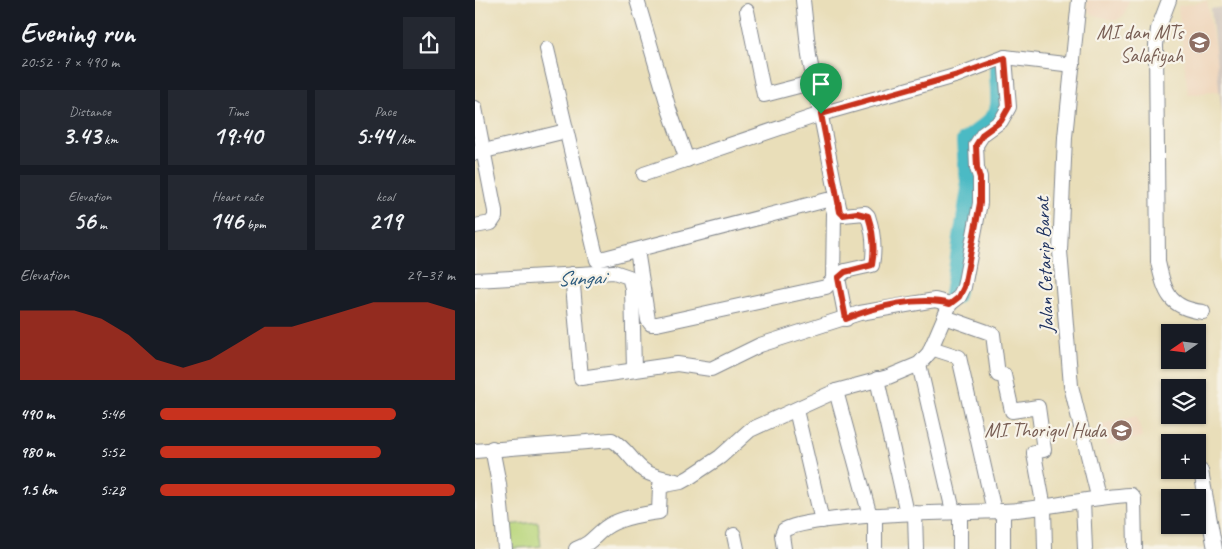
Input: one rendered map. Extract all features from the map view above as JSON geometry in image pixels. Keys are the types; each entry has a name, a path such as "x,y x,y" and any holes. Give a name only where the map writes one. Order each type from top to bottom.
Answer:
{"street":[{"path":"637,0 669,109 687,160"},
{"path":"803,0 814,82 840,212 843,215 865,213 868,216 871,229 874,254 872,265 845,272 838,278 846,319"},
{"name":"Jalan Cetarip Barat","path":"1079,0 1062,178 1060,251 1071,386 1098,496"},
{"path":"1169,0 1158,29 1156,45 1158,262 1163,283 1175,304 1185,310 1203,312"},
{"path":"747,11 764,95 814,82"},
{"path":"547,48 598,261 637,250 827,200 831,202 834,212 833,280 826,287 657,324 651,324 648,320 637,250"},
{"path":"644,174 821,114 958,75 1005,58 1073,64"},
{"path":"576,549 591,542 605,528 616,523 659,512 660,486 681,482 720,457 750,430 836,391 919,364 931,348 947,310 959,297 964,287 980,203 980,178 977,168 976,145 983,134 1001,121 1009,107 1005,58"},
{"path":"475,108 480,152 495,217 491,223 475,226"},
{"path":"480,152 566,131"},
{"path":"475,280 619,272 629,277 632,288 634,369"},
{"path":"572,276 581,378 677,364 711,369 760,345 860,313 900,304 935,300 947,310 993,334 998,375 1004,375 1011,411 1038,407 1044,450 1034,452 1034,454 1044,508 1045,549"},
{"path":"931,348 959,357 999,511 1003,549"},
{"path":"919,364 957,511 961,549"},
{"path":"877,379 911,513 916,549"},
{"path":"836,391 872,516 875,549"},
{"path":"796,410 822,521"},
{"path":"475,451 492,448 568,445 612,440 623,446 638,466 647,472 681,482"},
{"path":"492,448 499,484 505,549"},
{"path":"1202,479 1215,549"},
{"path":"784,549 782,535 787,529 822,521 911,513 1044,508 1083,501 1098,496 1133,496 1135,549"},
{"path":"1083,501 1085,549"},
{"path":"734,534 737,549"}],"shaded area":[{"path":"1087,0 1129,0 1124,15 1116,21 1091,14 1087,8"},
{"name":"MI dan MTs Salafiyah","path":"1207,1 1222,91 1188,95 1178,6"},
{"path":"1222,7 1222,116 1211,9"},
{"name":"MI Thoriqul Huda","path":"1137,416 1142,437 1107,446 1102,424"}],"green space":[{"path":"538,522 541,546 507,549 505,525"}],"waterway":[{"name":"Sungai","path":"968,168 966,142 989,124 999,111 999,66"},
{"name":"Sungai","path":"954,295 971,189 969,173"}],"place":[{"name":"MI dan MTs Salafiyah","path":"1199,43"},
{"name":"MI Thoriqul Huda","path":"1122,430"}],"route":[{"path":"1005,58 1009,107 1001,121 983,134 976,145 977,168 980,178 980,203 964,287 959,297 950,304 935,300 900,304 860,313 846,319 838,278 845,272 863,269 872,265 874,254 871,229 870,221 865,213 843,215 840,212 821,114 958,75 1005,58"}]}
